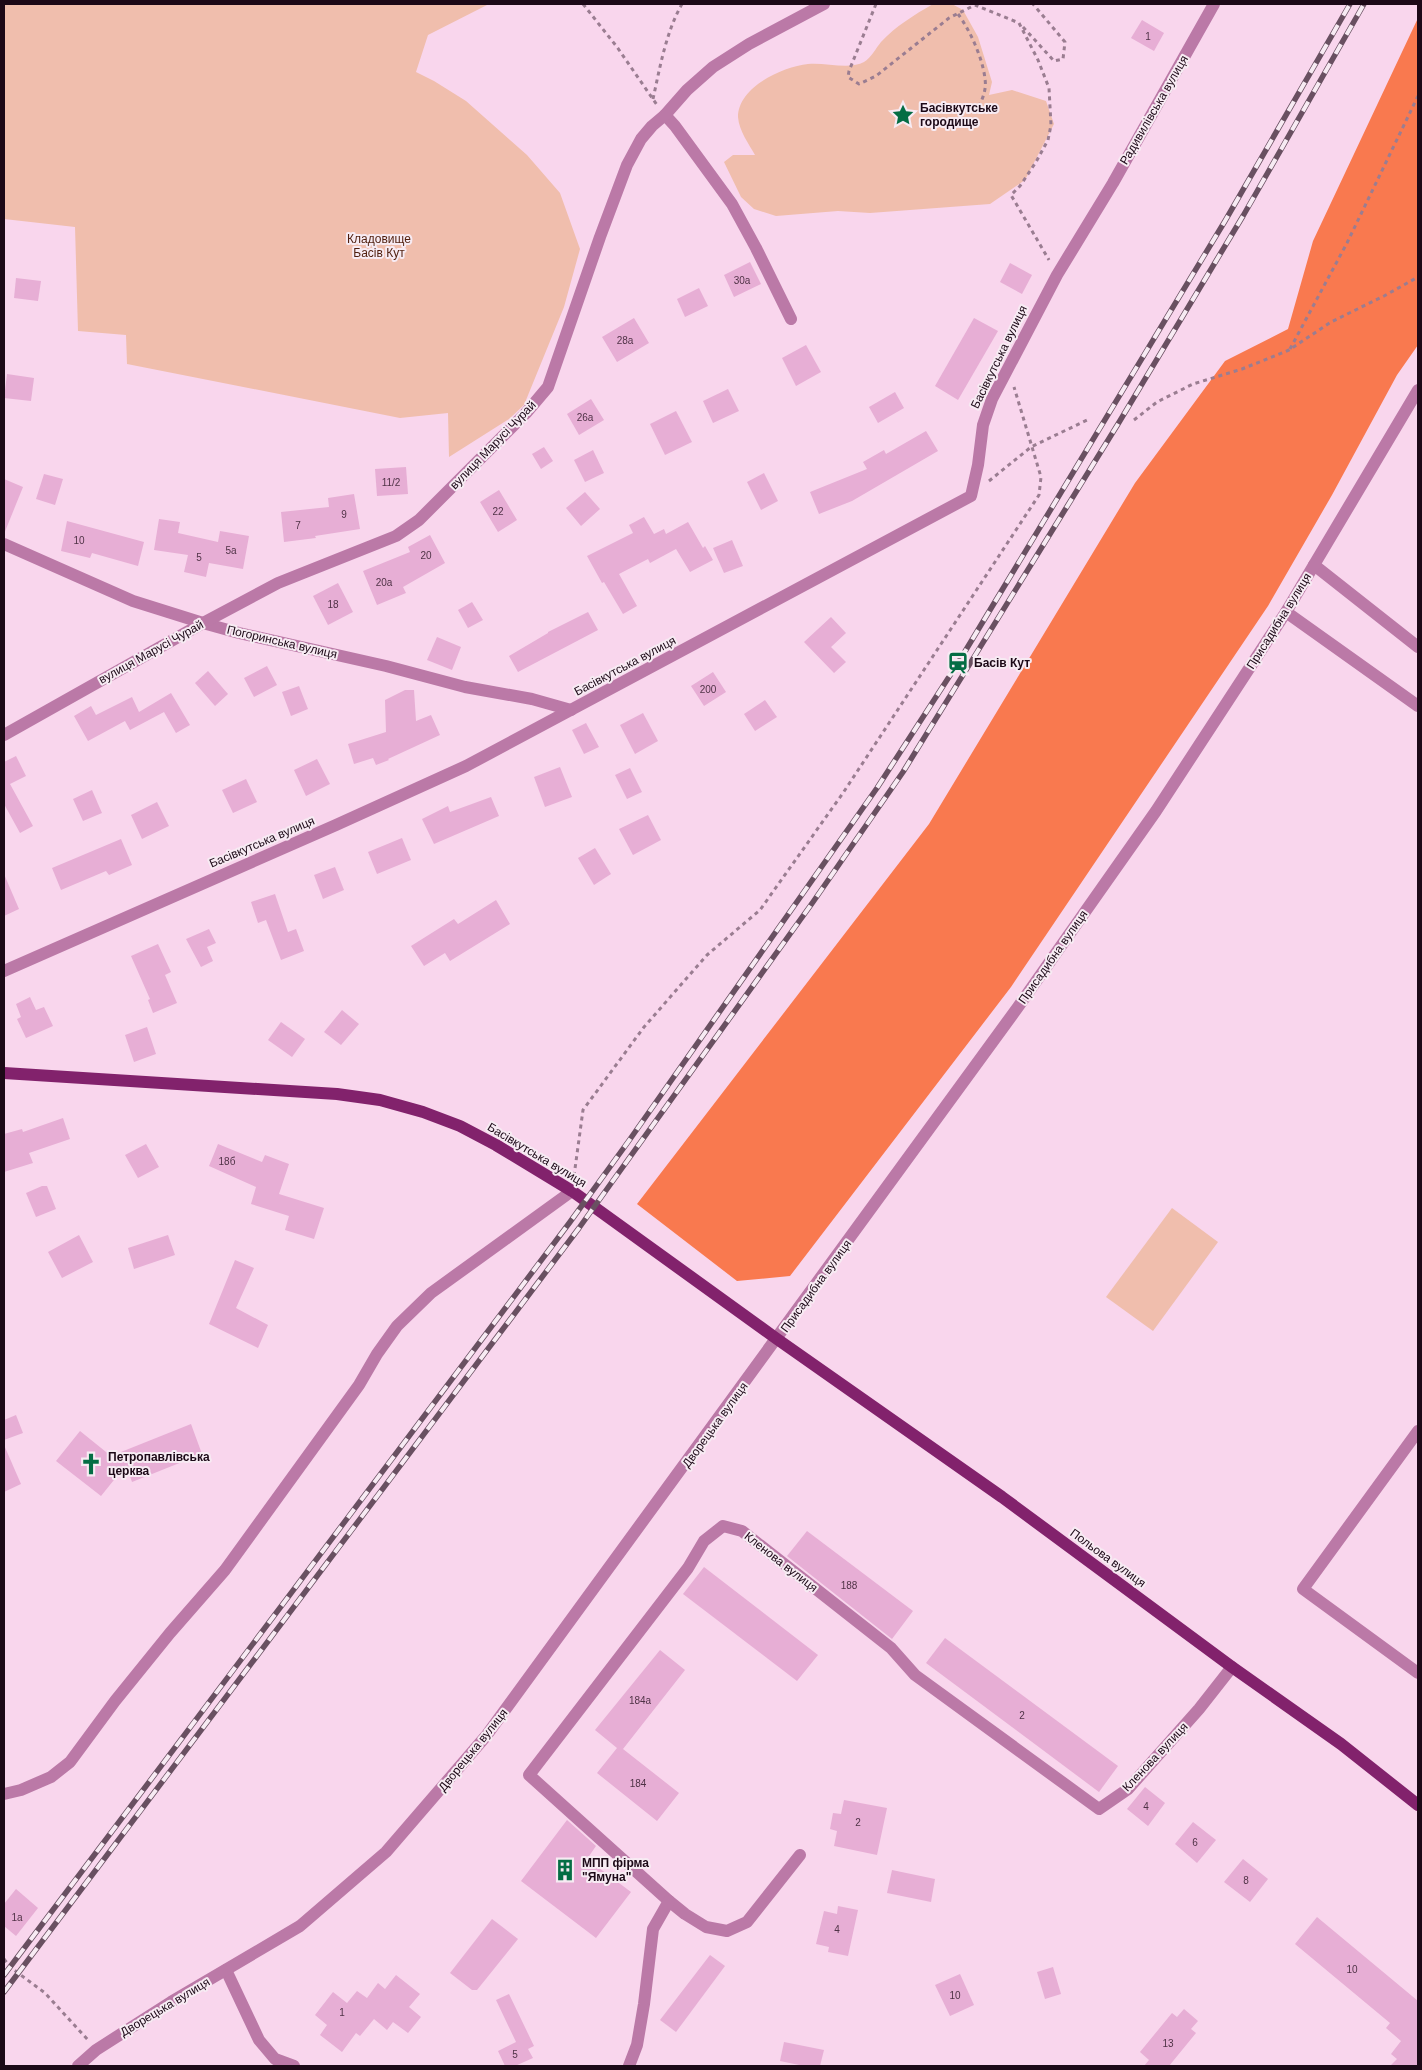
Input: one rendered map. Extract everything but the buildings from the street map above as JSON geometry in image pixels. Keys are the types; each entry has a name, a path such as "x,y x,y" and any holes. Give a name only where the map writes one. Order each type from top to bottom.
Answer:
{"main road":[{"name":"Басівкутська вулиця","path":"4,1073 336,1094 380,1100 423,1112 460,1126 496,1145 572,1191 778,1340"},
{"name":"Польова вулиця","path":"778,1340 1002,1497 1232,1667 1341,1744 1418,1805"}],"street":[{"name":"вулиця Марусі Чурай","path":"4,735 278,583 396,536 419,520 526,413 548,387 627,164 641,139 687,90 713,67 749,44 824,4"},
{"name":"Радивилівська вулиця","path":"1092,215 1114,183 1214,4"},
{"path":"665,115 732,204 791,319"},
{"name":"Басівкутська вулиця","path":"4,971 458,770 971,496 978,465 983,425 992,399 1057,274 1092,215"},
{"name":"Присадибна вулиця","path":"778,1340 1018,1007 1139,835 1286,612 1418,390"},
{"name":"Погоринська вулиця","path":"4,544 133,601 203,623 239,633 386,666 465,687 532,699 571,710"},
{"name":"Присадибна вулиця","path":"1314,565 1418,647"},
{"path":"1286,612 1418,706"},
{"path":"4,1794 21,1790 51,1778 70,1762 115,1701 170,1633 225,1570 359,1385 377,1354 397,1326 432,1292 572,1191"},
{"name":"Дворецька вулиця","path":"78,2066 96,2050 171,2002 300,1926 386,1852 486,1736 778,1340"},
{"path":"1418,1431 1303,1589 1418,1673"},
{"name":"Кленова вулиця","path":"800,1855 747,1922 727,1931 706,1926 684,1914 529,1775 688,1568 704,1541 723,1526 742,1531 891,1648 914,1675 1099,1809 1128,1789 1199,1709 1232,1667"},
{"path":"629,2066 637,2045 653,1929 669,1901"},
{"path":"226,1970 259,2040 276,2059 294,2066"}],"path":[{"path":"585,4 665,115"},
{"path":"653,99 666,46 676,14 682,4"},
{"path":"876,4 849,71 848,77 859,84 876,76 949,18 975,5 1019,23 1054,60 1063,59 1065,42 1034,4"},
{"path":"958,14 965,24 976,49 986,80 982,102 975,113"},
{"path":"1019,23 1049,88 1052,125 1048,140 1036,162 1020,186 1011,195 1057,274"},
{"path":"1289,350 1347,243 1418,96"},
{"path":"1134,420 1157,402 1193,384 1242,369 1289,350 1331,322 1384,296 1418,276"},
{"path":"572,1191 583,1110 644,1027 707,955 760,910 843,793 1039,495 1041,477 1008,367"},
{"path":"971,496 1031,448 1087,420"},
{"path":"4,1959 10,1967 45,1993 96,2050"}],"green space":[{"name":"Кладовище Басів Кут","path":"4,4 489,4 428,35 416,72 466,101 527,155 560,193 580,249 564,307 524,405 509,419 449,457 448,413 400,418 127,364 126,335 78,331 75,227 4,219"},
{"path":"933,4 952,4 963,10 978,37 992,82 989,95 1012,90 1046,101 1054,124 1025,180 990,204 870,213 838,211 776,216 754,209 741,197 724,162 733,155 755,155 742,132 738,117 740,106 745,96 763,80 786,69 808,64 844,66 864,62 893,31"},
{"path":"1172,1208 1218,1242 1153,1331 1106,1297"}],"shaded area":[{"path":"1418,18 1418,345 1397,375 1332,495 1268,606 1011,987 790,1276 737,1281 637,1204 929,824 1135,483 1225,361 1288,329 1313,241"}],"railway":[{"path":"4,1975 570,1222 877,788 958,663 1225,221 1350,4"},
{"path":"4,1992 579,1228 813,902 903,772 1118,424 1243,216 1364,4"}],"place":[{"name":"Басівкутське городище","path":"903,115"},
{"name":"Басів Кут","path":"958,663"},
{"name":"Петропавлівська церква","path":"91,1464"},
{"name":"МПП фірма \"Ямуна\"","path":"565,1870"}]}
